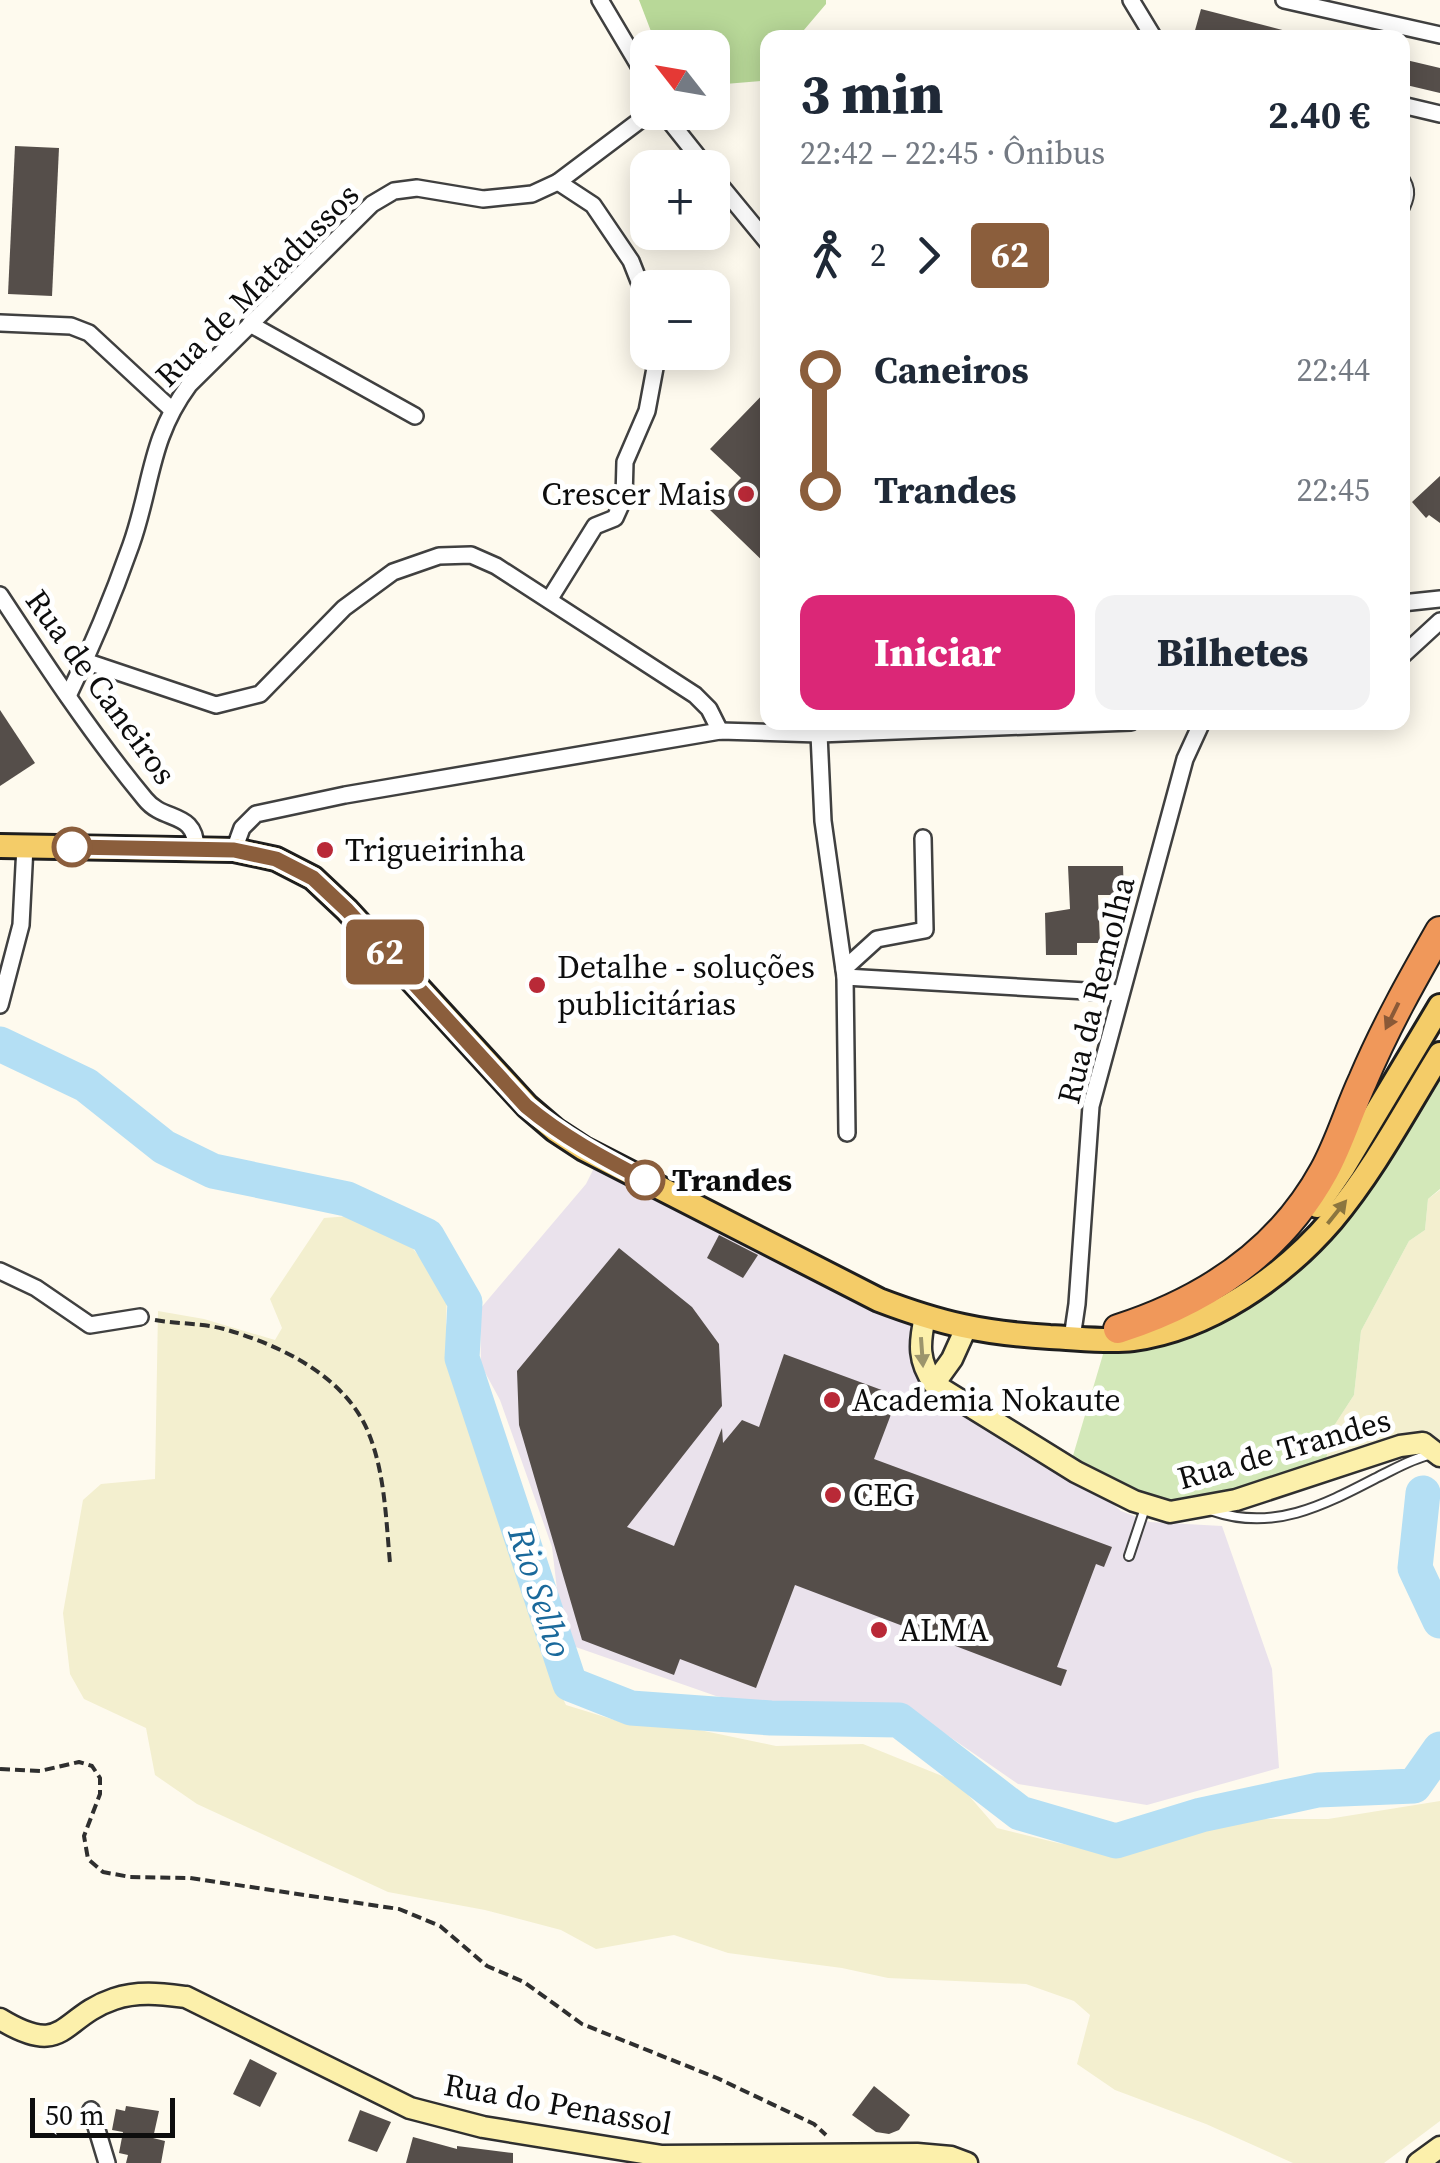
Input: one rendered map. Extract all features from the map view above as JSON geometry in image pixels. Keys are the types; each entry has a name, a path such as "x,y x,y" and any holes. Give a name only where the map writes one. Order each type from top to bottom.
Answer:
{"highway":[{"path":"1118,1329 1161,1315 1212,1288 1256,1256 1292,1218 1324,1172 1386,1030 1440,932"}],"main road":[{"path":"0,846 234,850 276,859 313,878 347,910 526,1106 554,1130 880,1300 926,1318 990,1333 1113,1341 1178,1328 1224,1308 1278,1270 1330,1221 1440,1054"},
{"path":"1072,1338 1156,1322 1196,1308 1246,1278 1283,1247 1343,1168 1440,1006"}],"street":[{"path":"600,0 630,51"},
{"path":"1131,0 1149,30"},
{"path":"1284,0 1440,36"},
{"path":"1410,107 1440,114"},
{"name":"Rua de Matadussos","path":"68,696 133,542 157,443 171,410 189,385 372,204 394,190 418,188 483,199 532,194 558,182 630,128"},
{"path":"677,130 693,150"},
{"path":"558,182 592,206 634,270"},
{"path":"730,197 760,233"},
{"path":"0,323 72,326 89,333 171,410"},
{"path":"250,324 415,416"},
{"path":"549,600 595,526 615,518 624,498 625,462 646,411 654,370"},
{"path":"85,660 216,704 260,694 368,587 392,572 439,556 471,556 496,566 695,694 709,709 720,731"},
{"name":"Rua de Caneiros","path":"0,596 68,696 151,806 184,820 196,834 196,850"},
{"path":"1410,602 1440,599"},
{"path":"1410,649 1440,621"},
{"path":"234,850 242,828 256,814 344,795 720,731 818,734 923,730"},
{"name":"Rua da Remolha","path":"1072,1338 1091,1106 1185,759 1198,730"},
{"path":"818,734 823,821 844,973 847,1133"},
{"path":"844,973 877,939 925,930 923,838"},
{"path":"0,1005 21,924 25,846"},
{"path":"844,973 1121,992"},
{"path":"0,1270 36,1288 90,1325 140,1317"},
{"path":"926,1318 920,1341 921,1365 934,1384 952,1359 966,1328"},
{"name":"Rua de Trandes","path":"934,1384 1076,1472 1170,1512 1273,1488 1400,1446 1424,1443 1440,1458"},
{"name":"Rua do Penassol","path":"0,2019 41,2036 62,2034 86,2011 117,1998 150,1992 186,1997 410,2108 483,2127 662,2156 917,2154 952,2157 967,2163"},
{"path":"91,2110 107,2163"},
{"path":"1418,2163 1440,2147"}],"lane":[{"path":"1200,1507 1240,1520 1278,1520 1348,1493 1427,1454 1440,1458"},
{"path":"1128,1556 1146,1505"}],"path":[{"path":"140,1317 222,1328 291,1354 345,1394 369,1433 384,1492 390,1562"},
{"path":"0,1769 40,1771 79,1762 92,1766 100,1778 100,1794 84,1836 88,1858 103,1872 130,1877 190,1878 400,1909 440,1926 487,1966 524,1982 582,2024 717,2078 814,2124 847,2155"}],"shaded area":[{"path":"599,1158 913,1317 910,1332 920,1341 921,1365 1070,1468 1121,1511 1150,1522 1222,1526 1272,1669 1279,1768 1147,1805 1018,1784 905,1706 760,1704 716,1696 570,1645 560,1615 552,1547 500,1400 481,1365 480,1309 586,1184"},
{"path":"1440,1190 1440,1445 1431,1438 1406,1435 1326,1462 1330,1432 1354,1395 1361,1331 1409,1241 1425,1230 1428,1199"},
{"path":"351,1216 411,1246 447,1293 446,1323 459,1395 507,1532 542,1656 566,1705 621,1722 685,1727 776,1746 863,1744 957,1782 997,1828 1122,1854 1244,1819 1328,1819 1440,1801 1440,2121 1384,2163 1293,2163 1206,2124 1115,2090 1077,2064 1090,2015 1074,2001 1026,1984 888,1978 728,1953 674,1935 596,1949 561,1930 485,1910 388,1892 197,1804 155,1775 146,1728 84,1699 70,1674 63,1613 83,1500 101,1484 155,1479 158,1311 204,1319 275,1340 282,1328 270,1299 324,1218"}],"green space":[{"path":"639,0 826,0 804,30 760,30 760,81 730,84 730,30 650,30"},
{"path":"1440,1080 1440,1189 1428,1199 1425,1230 1409,1241 1361,1331 1354,1395 1330,1432 1326,1462 1204,1502 1170,1505 1131,1493 1072,1459 1104,1351 1246,1307"}],"building":[{"path":"1201,9 1282,30 1195,30"},
{"path":"1410,61 1440,68 1440,93 1410,86"},
{"path":"15,146 59,148 52,296 8,294"},
{"name":"Crescer Mais","path":"760,397 760,558 710,510 741,478 710,449"},
{"path":"1440,476 1440,523 1429,515 1426,518 1412,502"},
{"path":"0,710 35,763 0,786"},
{"path":"1068,866 1123,866 1124,895 1098,895 1100,943 1077,943 1077,955 1046,955 1045,913 1070,909"},
{"path":"719,1235 758,1255 743,1278 707,1258"},
{"name":"CEG","path":"619,1248 692,1307 719,1344 722,1406 627,1527 674,1546 722,1428 723,1443 742,1420 759,1427 784,1354 898,1396 874,1459 1112,1547 1104,1567 1096,1564 1057,1667 1067,1670 1061,1686 795,1585 756,1688 680,1659 674,1675 582,1640 519,1425 517,1371"},
{"path":"250,2059 277,2073 260,2107 233,2094"},
{"path":"874,2086 910,2115 899,2130 889,2134 876,2132 852,2115"},
{"path":"126,2106 159,2111 153,2138 165,2141 161,2163 126,2163 128,2155 119,2153 123,2132 112,2130 116,2109 125,2111"},
{"path":"360,2110 391,2122 377,2152 348,2141"},
{"path":"413,2137 457,2149 513,2153 513,2163 406,2163"}],"waterway":[{"name":"Rio Selho","path":"0,1044 86,1085 164,1147 213,1171 347,1199 427,1236 465,1302 462,1358 570,1684 631,1708 771,1718 899,1720 1020,1813 1116,1841 1201,1815 1318,1790 1414,1786 1440,1749"},
{"name":"Rio Selho","path":"1423,1493 1415,1568 1440,1621"}],"bus line":[{"name":"62","path":"72,847 234,850 276,859 313,878 526,1106 584,1149 645,1180"}],"place":[{"name":"Crescer Mais","path":"746,494"},
{"name":"Trigueirinha","path":"325,850"},
{"name":"Detalhe - soluções publicitárias","path":"537,985"},
{"name":"Trandes","path":"645,1180"},
{"name":"Academia Nokaute","path":"832,1400"},
{"name":"CEG","path":"833,1495"},
{"name":"ALMA","path":"879,1630"}]}
